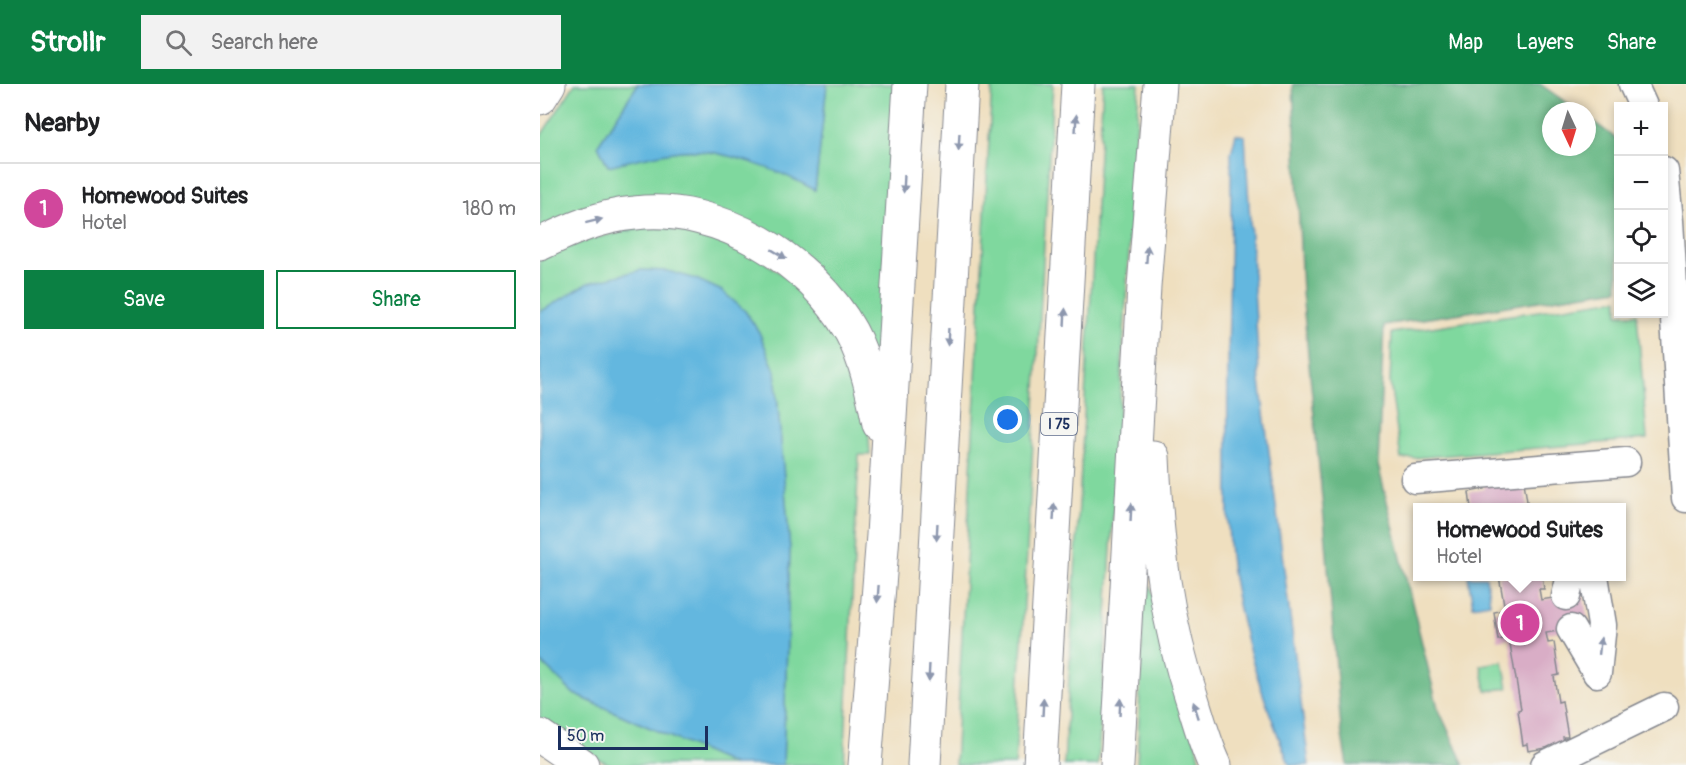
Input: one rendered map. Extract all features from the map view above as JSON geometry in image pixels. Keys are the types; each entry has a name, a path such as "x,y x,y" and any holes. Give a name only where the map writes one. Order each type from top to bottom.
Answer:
{"highway":[{"path":"540,98 549,84"},
{"path":"865,765 883,535 910,84"},
{"path":"924,765 962,84"},
{"name":"I 75","path":"1040,765 1078,84"},
{"path":"1117,765 1144,287 1160,84"},
{"path":"540,244 588,222 636,212 682,214 735,229 784,256 821,289 852,333 868,377 884,453 883,535"},
{"path":"1144,287 1157,538 1165,596 1185,678 1215,765"},
{"path":"540,736 582,765"}],"street":[{"path":"1633,84 1641,102"},
{"path":"1668,204 1680,305 1686,498"},
{"path":"1415,479 1626,462"},
{"path":"1571,629 1597,673 1602,625 1595,581"},
{"path":"1545,765 1664,706"}],"green space":[{"path":"575,84 638,84 598,145 608,166 672,152 698,151 733,156 768,168 815,190 827,84 896,84 884,356 874,356 750,224 540,234 540,137"},
{"path":"992,84 1053,84 1015,765 955,765"},
{"path":"1103,84 1139,84 1098,765 1064,765"},
{"path":"1293,84 1540,84 1565,102 1542,102 1542,156 1596,156 1596,124 1614,137 1614,290 1384,325 1378,465 1438,708 1464,765 1347,765 1341,729 1325,529 1302,292"},
{"path":"661,227 725,241 753,254 806,291 847,350 868,423 870,455 859,455 844,765 783,765 790,550 775,372 759,332 745,311 540,312 540,260 584,241"},
{"path":"1614,300 1614,318 1637,318 1647,439 1401,459 1390,382 1392,333"},
{"path":"1144,587 1151,587 1202,765 1137,765"},
{"path":"540,661 574,694 734,765 611,765 582,751 540,723"},
{"path":"1503,661 1508,688 1486,691 1481,665"}],"water":[{"path":"638,84 827,84 815,190 768,168 731,157 696,151 653,155 608,166 598,145"},
{"path":"1236,134 1245,136 1259,373 1309,765 1290,765 1279,739 1249,651 1231,567 1228,520 1228,380 1231,153"},
{"path":"641,270 668,271 696,279 722,291 745,311 759,332 775,371 790,550 783,765 734,765 574,694 540,661 540,312 588,283"},
{"path":"1469,581 1487,581 1490,603 1473,606"}],"building":[{"path":"1524,482 1527,503 1470,503 1469,492 1485,489 1484,484"},
{"path":"1500,581 1543,581 1544,589 1539,589 1541,600 1583,593 1589,626 1546,633 1548,643 1554,642 1559,675 1554,676 1558,702 1562,701 1568,737 1563,737 1565,745 1528,751 1527,744 1523,745 1518,710 1521,709 1509,638 1498,640 1494,612 1505,610"}],"place":[{"name":"Homewood Suites","path":"1520,623"}]}
